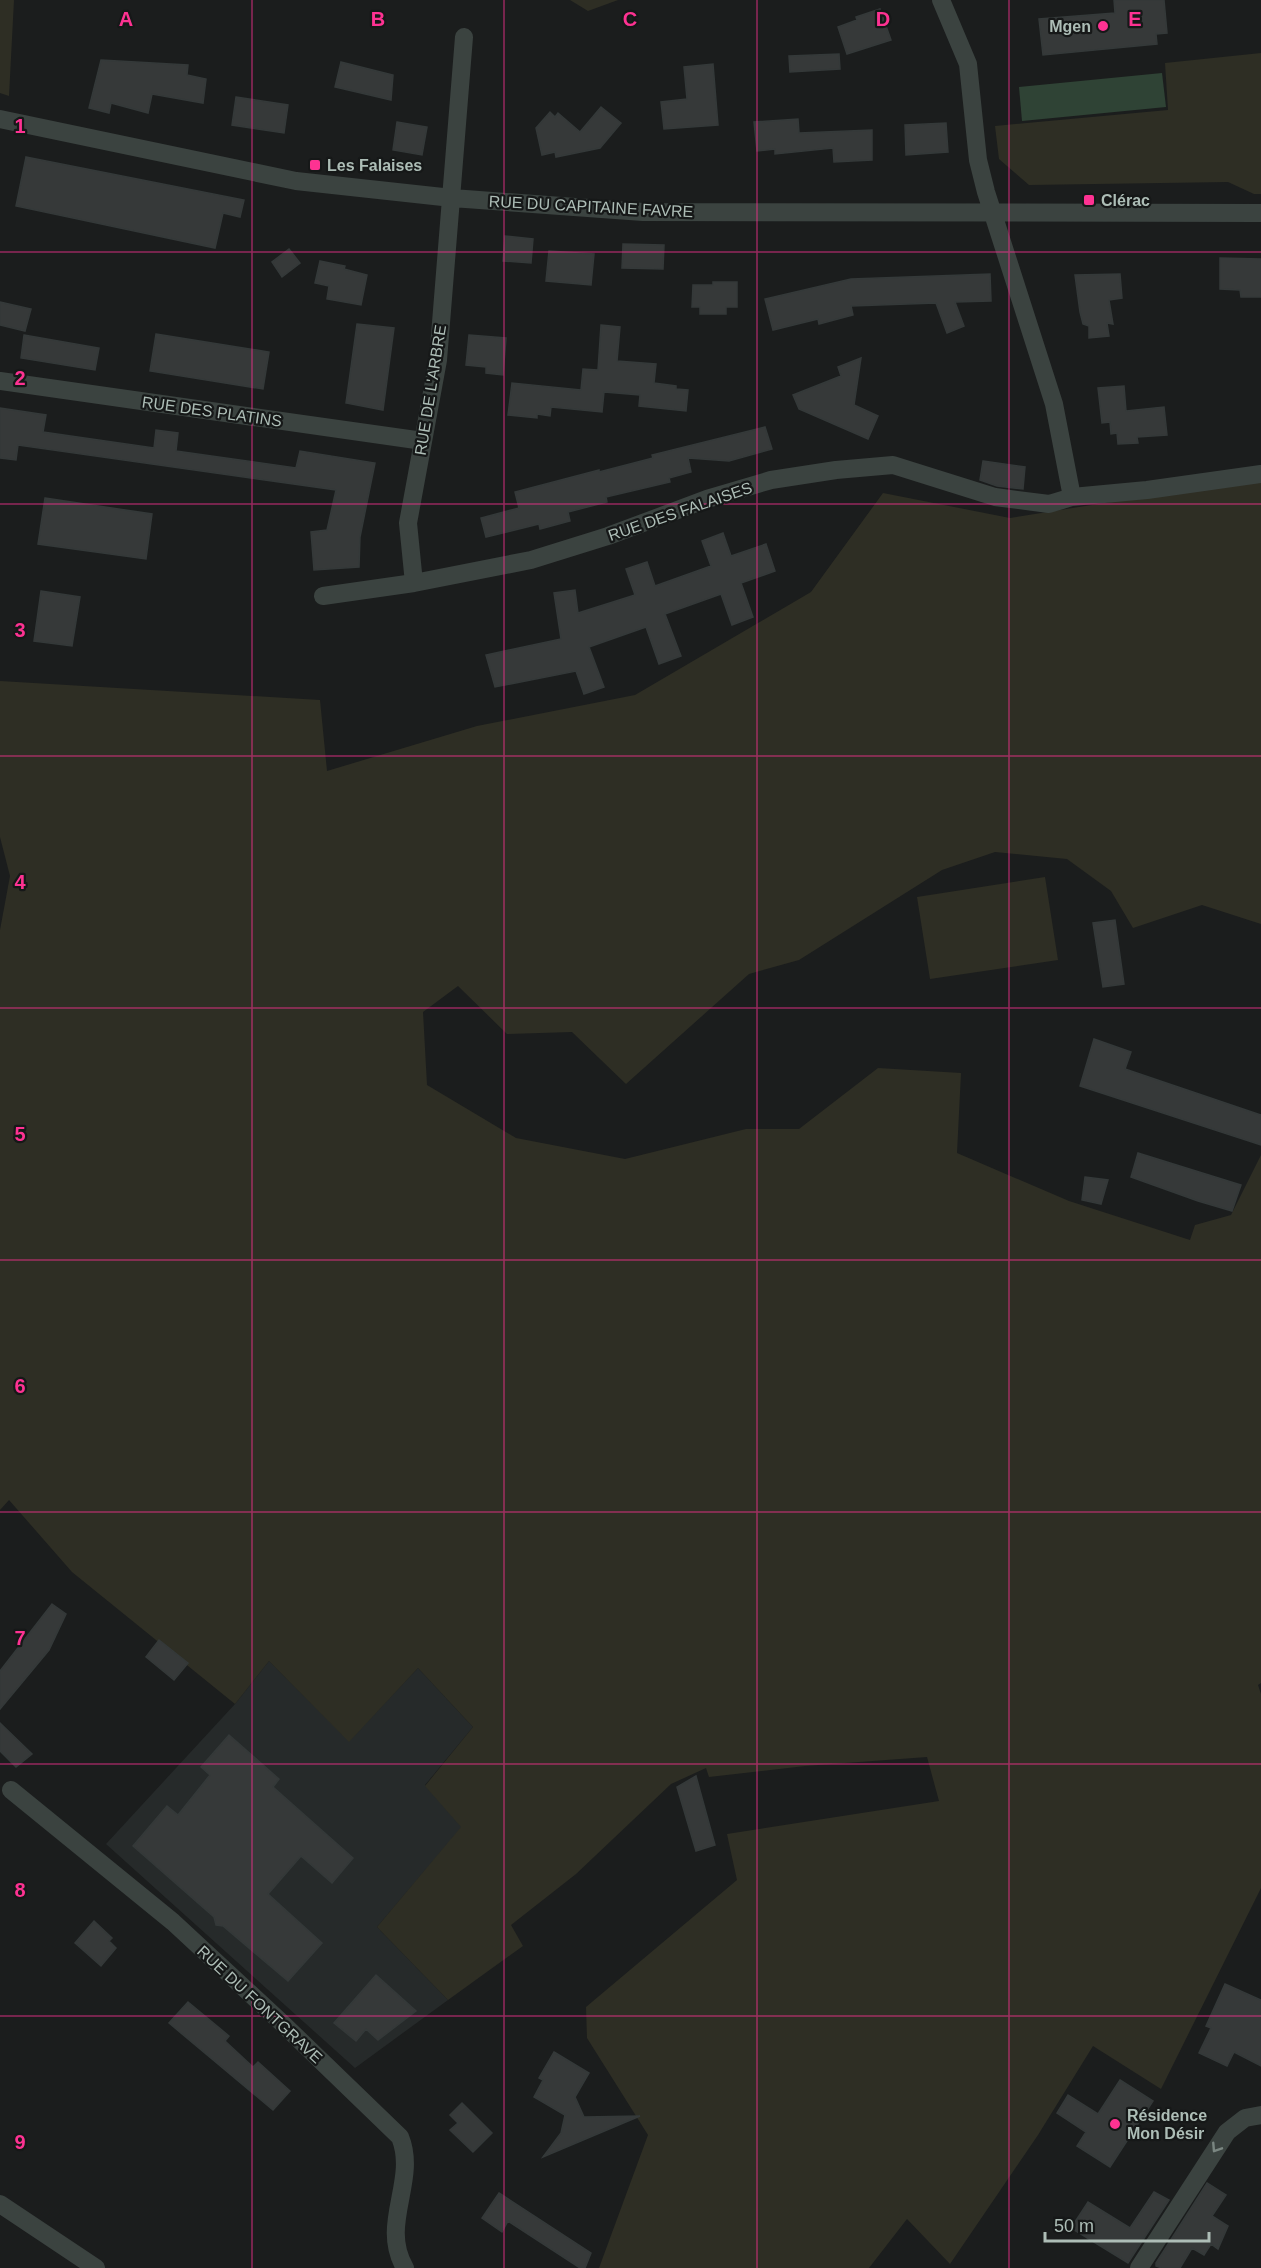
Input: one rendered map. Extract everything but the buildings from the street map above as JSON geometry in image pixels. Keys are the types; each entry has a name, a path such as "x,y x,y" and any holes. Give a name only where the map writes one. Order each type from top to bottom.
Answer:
{"street":[{"path":"941,0 968,64 978,160 1054,404 1072,497"},
{"name":"RUE DE L'ARBRE","path":"414,583 408,523 438,360 464,37"},
{"name":"RUE DU CAPITAINE FAVRE","path":"0,119 296,181 452,198 643,212 1261,213"},
{"name":"RUE DES PLATINS","path":"0,381 423,441"},
{"name":"RUE DES FALAISES","path":"323,596 414,583 531,560 608,536 707,499 771,480 836,470 893,465 995,497 1049,504 1072,497 1147,490 1261,474"},
{"name":"RUE DU FONTGRAVE","path":"11,1790 173,1922 282,2022 400,2137 405,2150 405,2167 394,2231 397,2256 405,2268"},
{"path":"1140,2268 1227,2132 1245,2118 1261,2115"},
{"path":"0,2204 96,2268"}],"shaded area":[{"path":"0,0 14,0 9,96 0,93"},
{"path":"570,0 618,0 588,11"},
{"path":"1261,53 1261,194 1254,194 1228,182 1029,185 999,159 995,126 1168,110 1165,63"},
{"path":"1162,73 1166,107 1022,121 1019,87"},
{"path":"1261,478 1261,924 1202,905 1133,928 1111,891 1067,859 995,852 942,870 799,960 749,974 626,1084 572,1032 507,1034 458,986 423,1012 427,1085 516,1138 625,1159 746,1129 799,1129 878,1068 961,1073 957,1153 1069,1201 1190,1240 1195,1225 1231,1215 1261,1155 1261,1683 1258,1685 1261,1694 1261,1888 1161,2089 1093,2046 1038,2135 950,2264 907,2219 869,2268 599,2268 648,2135 587,2038 586,2007 737,1880 727,1834 939,1801 927,1757 805,1766 709,1777 706,1768 671,1784 576,1874 511,1925 523,1946 448,2000 377,1927 461,1827 425,1786 473,1727 418,1668 349,1742 269,1661 235,1704 72,1572 9,1500 0,1510 0,930 10,876 0,837 0,681 320,700 327,771 477,726 635,695 811,592 883,493 1010,518"},
{"path":"1045,877 1058,960 930,979 917,897"},
{"path":"269,1661 349,1741 418,1668 473,1727 425,1785 462,1827 377,1927 448,2000 355,2068 106,1844 235,1704"}],"place":[{"name":"Mgen","path":"1103,26"},
{"name":"Les Falaises","path":"315,165"},
{"name":"Clérac","path":"1089,200"},
{"name":"Résidence Mon Désir","path":"1115,2124"}]}
